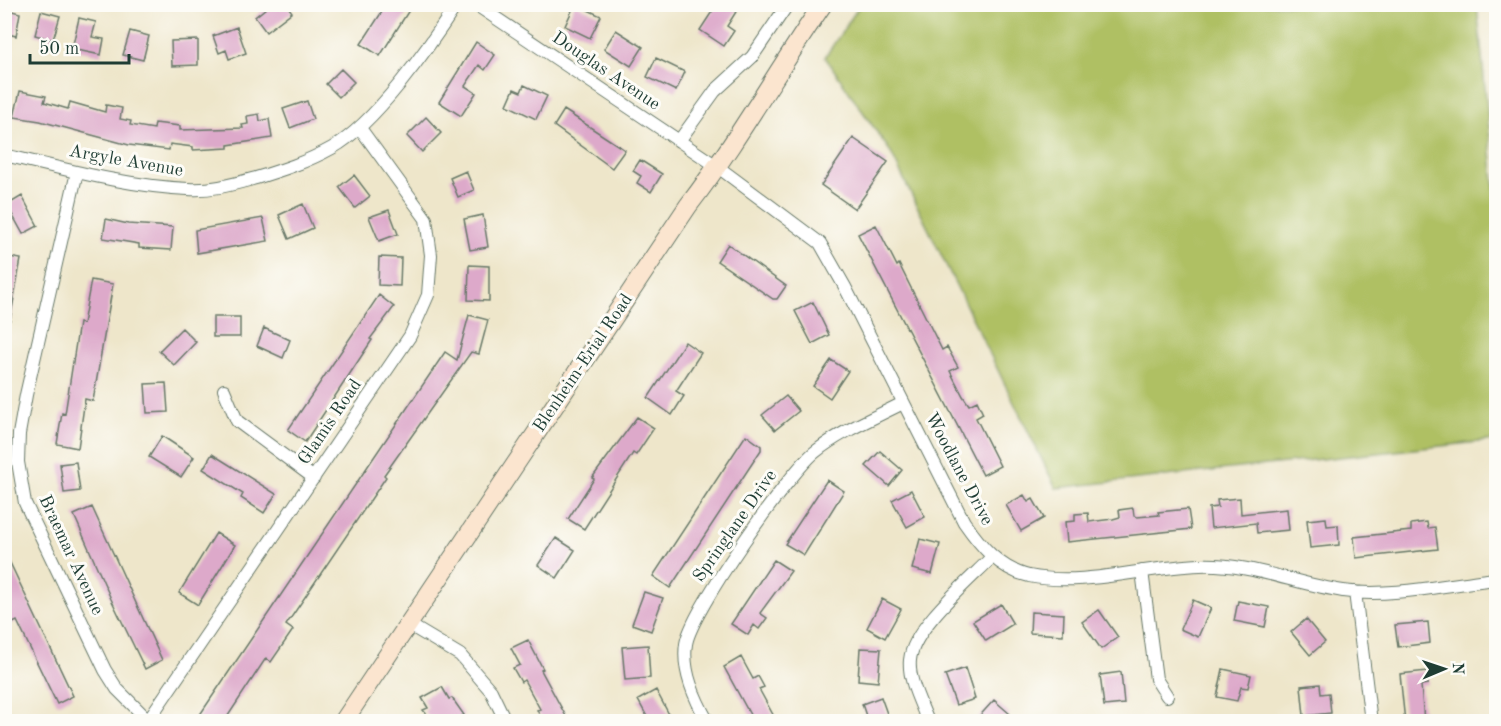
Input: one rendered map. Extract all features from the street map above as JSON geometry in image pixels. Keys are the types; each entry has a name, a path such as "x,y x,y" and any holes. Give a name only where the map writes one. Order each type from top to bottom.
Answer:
{"main road":[{"name":"Blenheim-Erial Road","path":"343,722 681,216 718,167 777,72 823,4"}],"street":[{"name":"Argyle Avenue","path":"4,155 77,172 191,190 230,185 293,167 333,147 360,128 431,43 457,4"},
{"name":"Douglas Avenue","path":"475,4 718,167"},
{"path":"679,141 716,91 752,57 788,4"},
{"name":"Glamis Road","path":"148,721 410,336 428,295 431,255 426,219 360,128"},
{"name":"Woodlane Drive","path":"718,167 820,243 845,287 964,522 983,549 1012,570 1028,576 1061,579 1201,565 1239,566 1355,592 1370,593 1497,579"},
{"name":"Braemar Avenue","path":"77,172 19,434 18,462 21,484 32,519 105,670 117,689 148,721"},
{"path":"224,390 237,421 314,478"},
{"name":"Springlane Drive","path":"708,722 695,699 687,667 685,646 702,604 794,474 814,452 836,437 903,403"},
{"path":"928,722 910,671 912,650 919,636 939,611 993,557"},
{"path":"1142,571 1156,679 1167,696"},
{"path":"1355,592 1371,722"},
{"path":"408,624 460,655 490,692 506,722"}],"green space":[{"path":"860,5 1477,5 1496,203 1496,440 1056,488 890,151 825,57"}],"building":[{"path":"271,4 286,4 292,12 266,32 255,17"},
{"path":"387,4 413,4 380,56 361,44"},
{"path":"575,4 601,16 590,38 565,26"},
{"path":"717,4 741,4 727,26 734,31 724,46 700,30"},
{"path":"4,9 20,13 16,36 4,33"},
{"path":"41,11 60,16 53,40 35,35"},
{"path":"79,18 96,22 92,37 104,39 101,55 72,49"},
{"path":"237,27 246,53 229,59 226,50 219,53 213,36"},
{"path":"616,30 643,47 631,66 604,49"},
{"path":"130,31 149,36 143,60 123,55"},
{"path":"198,40 198,65 172,66 171,41"},
{"path":"476,42 495,55 485,70 479,65 465,86 476,93 461,116 439,102"},
{"path":"656,58 685,72 676,91 647,77"},
{"path":"341,69 354,82 339,97 326,84"},
{"path":"524,85 547,96 536,119 507,105 514,89 521,92"},
{"path":"20,91 46,96 44,102 68,109 70,102 105,112 106,105 122,108 120,119 131,121 130,125 154,129 155,123 180,126 180,130 243,128 242,125 248,124 247,116 259,114 260,121 269,119 272,138 228,145 228,148 193,150 193,147 170,144 169,150 129,145 40,121 14,117"},
{"path":"307,101 313,119 290,128 283,109"},
{"path":"564,110 625,150 612,168 554,126"},
{"path":"426,117 441,133 422,152 407,136"},
{"path":"853,138 888,162 855,209 821,185"},
{"path":"640,160 662,174 651,192 637,183 641,176 633,171"},
{"path":"466,171 474,190 458,197 450,178"},
{"path":"354,175 370,196 355,208 339,187"},
{"path":"22,196 38,226 23,234 7,205"},
{"path":"303,204 313,228 289,239 279,215"},
{"path":"389,210 398,234 379,241 369,217"},
{"path":"483,215 488,247 470,250 464,219"},
{"path":"263,218 268,241 197,253 195,230"},
{"path":"106,219 128,224 173,227 171,250 139,248 139,244 103,238"},
{"path":"876,225 897,266 899,264 942,350 947,347 958,367 950,371 963,396 969,405 977,401 983,414 976,418 1000,466 983,475 858,234"},
{"path":"728,244 786,286 777,299 773,299 717,261"},
{"path":"4,256 21,259 10,320 4,320"},
{"path":"379,257 401,258 400,286 378,285"},
{"path":"469,265 489,266 489,301 468,300"},
{"path":"91,280 113,284 93,401 85,399 78,448 57,444 62,413 65,414 79,323 83,324"},
{"path":"379,295 394,307 370,339 372,340 305,442 288,430"},
{"path":"813,302 829,335 812,344 795,311"},
{"path":"469,315 488,320 479,354 471,352 384,475 386,477 286,625 293,630 271,662 266,658 224,722 195,722 445,352 457,360"},
{"path":"213,317 240,317 240,337 213,337"},
{"path":"182,328 196,342 174,365 159,351"},
{"path":"264,328 290,340 283,358 257,346"},
{"path":"685,342 701,353 676,391 684,396 672,415 648,398"},
{"path":"831,360 848,371 830,398 813,386"},
{"path":"166,383 168,412 147,413 145,384"},
{"path":"786,396 799,411 775,430 762,415"},
{"path":"637,417 654,428 636,455 633,453 584,529 568,519 594,479 592,478"},
{"path":"746,435 761,446 761,450 670,588 653,576"},
{"path":"162,436 194,457 181,477 149,457"},
{"path":"880,451 902,470 889,486 866,466"},
{"path":"212,454 276,494 264,513 241,498 243,494 203,469"},
{"path":"76,462 80,491 64,493 60,464"},
{"path":"827,480 844,491 804,555 785,544"},
{"path":"911,490 925,517 907,527 892,500"},
{"path":"1024,495 1028,502 1033,499 1044,518 1021,531 1006,505"},
{"path":"1240,498 1241,514 1287,509 1289,530 1257,533 1256,523 1211,528 1209,508 1218,507 1217,500"},
{"path":"92,507 162,660 145,669 74,515"},
{"path":"1133,508 1134,516 1137,517 1188,509 1191,529 1067,542 1065,522 1075,521 1075,514 1088,513 1089,522 1120,517 1119,510"},
{"path":"1326,518 1327,526 1338,525 1339,545 1310,548 1307,520"},
{"path":"1427,522 1428,528 1435,527 1438,549 1356,558 1354,537 1411,531 1411,524"},
{"path":"216,533 235,545 198,605 179,593"},
{"path":"556,538 575,550 557,578 538,565"},
{"path":"920,539 940,544 932,574 912,569"},
{"path":"4,550 73,696 57,704 17,621 11,624 4,612"},
{"path":"774,560 791,571 760,613 767,618 759,629 754,625 748,635 731,624"},
{"path":"644,592 663,598 651,631 632,624"},
{"path":"882,599 901,609 885,638 867,628"},
{"path":"1193,600 1211,608 1198,637 1180,629"},
{"path":"1238,601 1269,607 1265,627 1234,621"},
{"path":"1001,604 1013,624 986,641 973,621"},
{"path":"1099,610 1118,637 1101,649 1082,622"},
{"path":"1031,612 1064,614 1063,635 1030,633"},
{"path":"1306,619 1325,642 1310,655 1291,632"},
{"path":"1428,622 1430,643 1398,647 1395,625"},
{"path":"528,640 569,722 543,722 537,710 540,709 524,680 521,682 513,668 520,665 511,648"},
{"path":"648,645 650,678 625,680 622,647"},
{"path":"860,648 881,649 878,682 858,680"},
{"path":"741,657 753,679 758,676 764,687 759,689 777,722 754,722 724,667"},
{"path":"965,668 975,699 956,705 945,675"},
{"path":"1223,669 1251,675 1248,688 1241,687 1237,701 1217,697"},
{"path":"1427,671 1428,684 1421,685 1424,722 1405,722 1400,674"},
{"path":"1121,672 1124,704 1104,706 1100,675"},
{"path":"1320,684 1321,694 1329,693 1331,713 1304,716 1301,686"},
{"path":"442,687 449,699 452,698 464,715 451,722 433,722 423,710 428,708 422,698"},
{"path":"656,690 673,722 650,722 638,700"},
{"path":"881,697 890,722 868,722 862,704"},
{"path":"994,700 1010,714 1003,722 974,722"}]}
